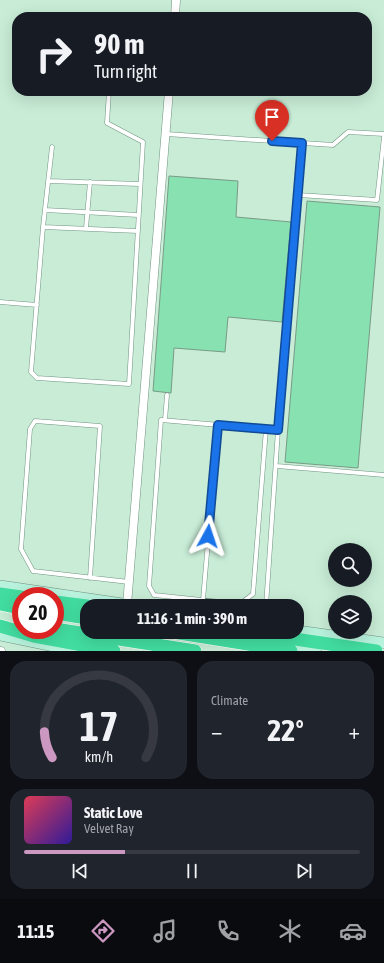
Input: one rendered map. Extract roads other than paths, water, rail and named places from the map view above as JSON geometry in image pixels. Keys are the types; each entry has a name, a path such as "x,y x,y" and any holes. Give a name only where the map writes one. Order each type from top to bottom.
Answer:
{"highway":[{"path":"0,594 12,596"},
{"path":"64,603 80,605"},
{"path":"0,604 12,606"},
{"path":"64,614 80,617"},
{"path":"0,620 12,622"},
{"path":"0,626 34,636 114,651"},
{"path":"64,630 195,651"},
{"path":"216,639 291,651"},
{"path":"295,639 376,651"}],"main road":[{"path":"0,586 90,599"},
{"path":"0,601 12,603"},
{"path":"64,611 80,614"},
{"path":"304,632 384,643"},
{"path":"0,635 78,651"},
{"path":"240,639 316,651"}],"street":[{"path":"175,12 176,0"},
{"path":"131,599 129,582 169,96"}],"lane":[{"path":"52,147 43,227 31,372 36,378 129,384 143,142 107,123 109,96"},
{"path":"165,134 333,145 348,132 384,135 377,200 298,195"},
{"path":"267,599 277,466 278,430 302,143"},
{"path":"48,181 140,184"},
{"path":"86,228 90,182"},
{"path":"45,210 138,215"},
{"path":"43,227 138,231"},
{"path":"0,302 37,304"},
{"path":"165,420 167,395"},
{"path":"193,599 154,595 149,586 161,420 278,430"},
{"path":"90,578 100,426 35,421 30,429 21,549 33,571 90,578 129,582"},
{"path":"203,599 218,425"},
{"path":"246,599 252,594 266,429"},
{"path":"277,466 384,475"}]}
